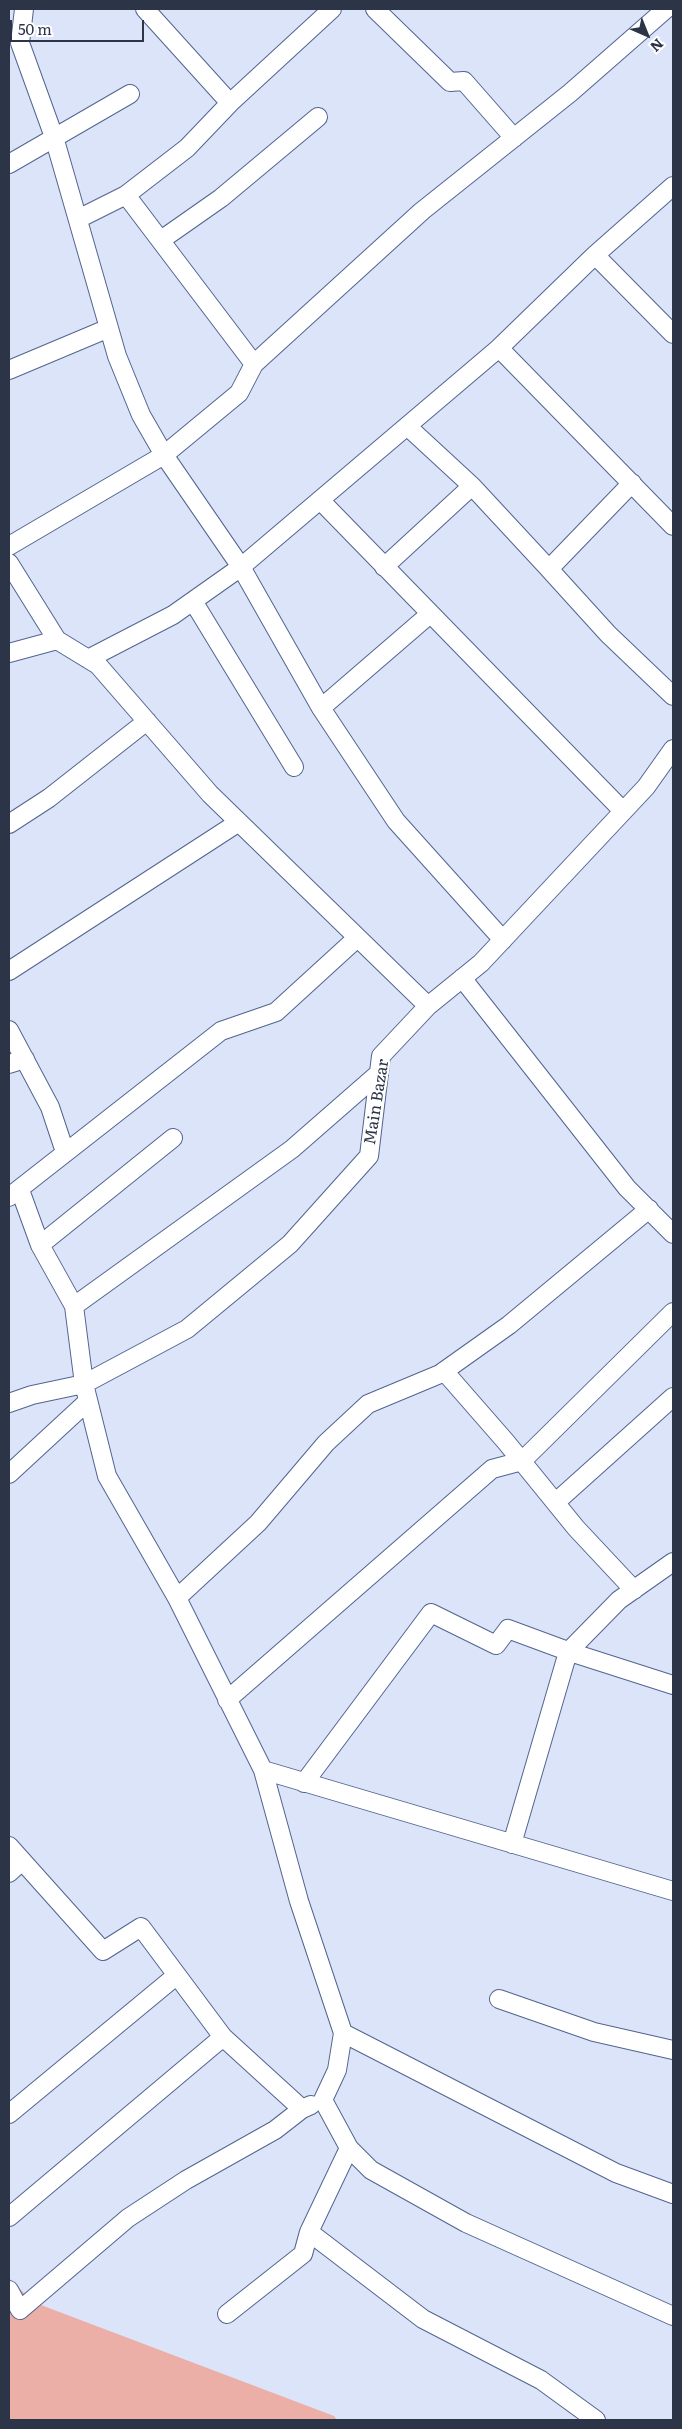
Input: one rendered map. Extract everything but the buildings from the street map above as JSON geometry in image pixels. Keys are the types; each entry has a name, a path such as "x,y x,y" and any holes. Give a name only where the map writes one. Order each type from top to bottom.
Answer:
{"street":[{"path":"24,9 20,43 54,137 117,356 141,415 164,455 241,567 322,708 396,821 503,940"},
{"path":"144,9 230,103"},
{"path":"78,219 126,194 187,148 230,103 332,9"},
{"path":"375,9 450,82 464,81 514,138"},
{"path":"9,546 164,455 239,393 254,364 422,211 514,138 666,9"},
{"path":"9,164 130,94"},
{"path":"160,240 221,198 318,117"},
{"path":"88,659 172,615 241,567 499,348 595,255 673,186"},
{"path":"126,194 254,364"},
{"path":"595,255 673,334"},
{"path":"9,370 109,328"},
{"path":"499,348 673,526"},
{"path":"407,426 472,486 608,634 673,696"},
{"path":"549,569 632,484"},
{"path":"384,567 472,486"},
{"path":"320,500 623,811"},
{"path":"9,563 57,640 98,665 210,794 428,1006"},
{"path":"192,601 294,766"},
{"path":"322,708 430,614"},
{"path":"9,653 57,640"},
{"path":"9,824 49,798 147,721"},
{"name":"Main Bazar","path":"9,1403 32,1395 86,1393 188,1329 290,1244 369,1156 381,1056 428,1006 481,964 646,787 673,748"},
{"path":"9,970 239,822"},
{"path":"9,2290 20,2310 128,2218 186,2180 275,2130 302,2109 323,2100 337,2070 344,2033 299,1901 263,1770 177,1598 107,1476 86,1393 74,1306 14,1194 221,1031 276,1012 357,938"},
{"path":"462,978 627,1188 673,1234"},
{"path":"9,1030 17,1062 50,1107 65,1152"},
{"path":"74,1306 292,1149 379,1074"},
{"path":"40,1245 173,1138"},
{"path":"177,1598 258,1522 326,1443 368,1404 444,1371 509,1325 649,1209"},
{"path":"228,1700 492,1469 522,1461 673,1312"},
{"path":"444,1371 522,1461 576,1528 634,1590"},
{"path":"9,1474 86,1393"},
{"path":"556,1502 673,1397"},
{"path":"512,1844 568,1652 619,1600 673,1562"},
{"path":"304,1783 431,1613 496,1645 508,1629 568,1652 673,1685"},
{"path":"263,1770 673,1891"},
{"path":"9,1846 103,1951 141,1927 223,2037 302,2109"},
{"path":"9,1874 22,1861"},
{"path":"9,2114 177,1975"},
{"path":"499,1999 594,2032 673,2050"},
{"path":"344,2033 616,2174 673,2194"},
{"path":"9,2217 223,2037"},
{"path":"323,2100 349,2148 371,2170 466,2223 673,2316"},
{"path":"227,2314 303,2254 308,2232 349,2148"},
{"path":"308,2232 423,2319 541,2380 596,2420"}],"shaded area":[{"path":"9,2278 33,2302 334,2416 337,2420 9,2420"}]}
